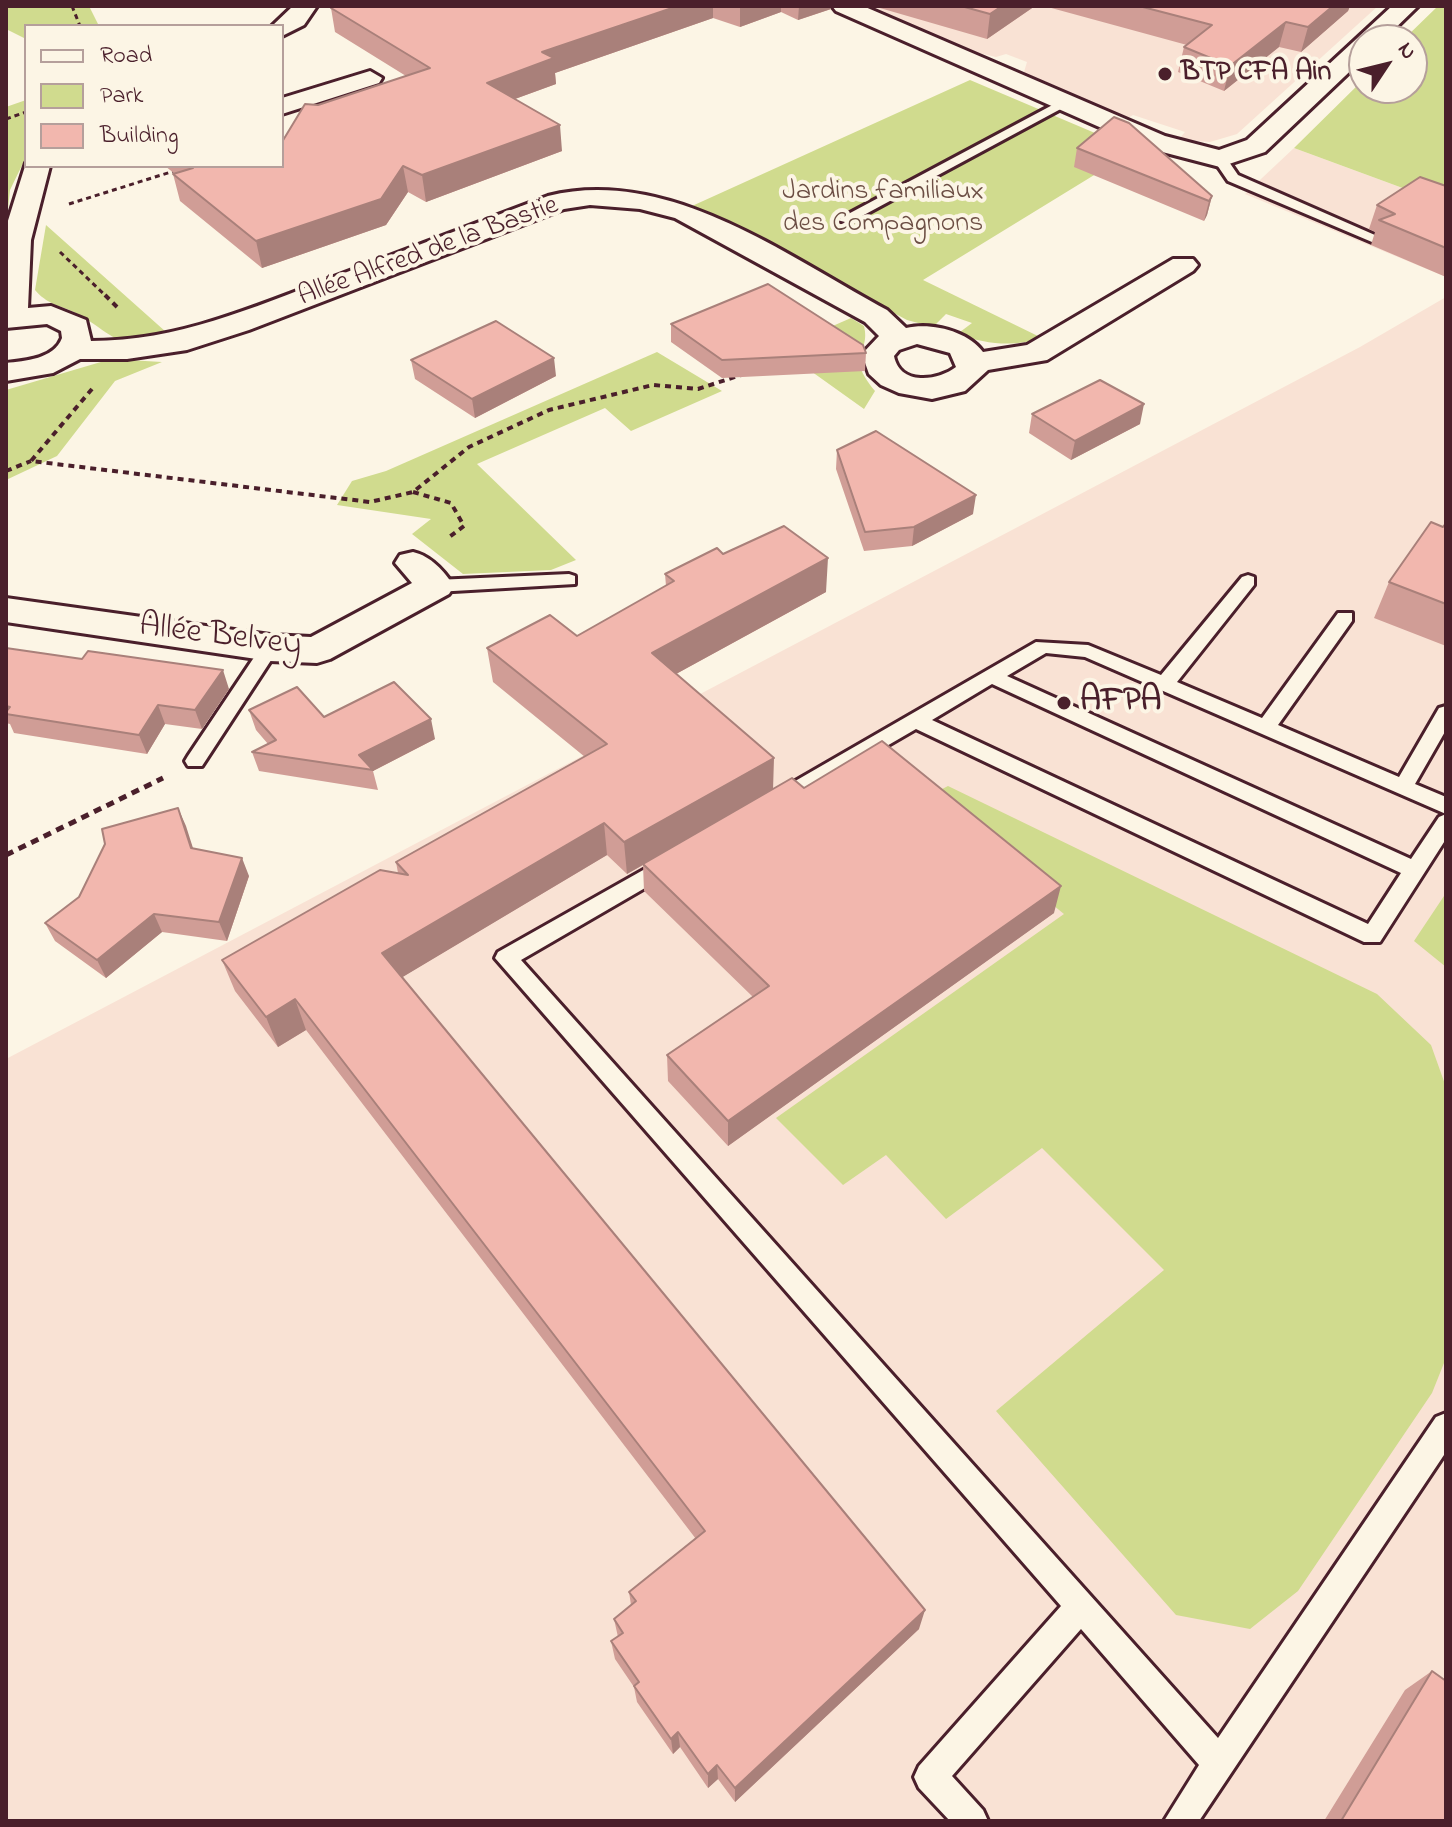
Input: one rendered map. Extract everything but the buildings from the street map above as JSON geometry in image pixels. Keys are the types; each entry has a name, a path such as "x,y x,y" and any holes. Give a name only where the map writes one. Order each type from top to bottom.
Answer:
{"street":[{"path":"284,28 296,20 305,6"},
{"path":"844,6 1156,142 1220,159 1256,146 1348,60"},
{"path":"1386,24 1406,6"},
{"path":"284,105 370,78"},
{"path":"6,372 42,367 72,350 79,335 75,326 51,315 10,318 20,218 36,168"},
{"name":"Allée Alfred de la Bastie","path":"72,350 127,350 176,343 238,324 558,202 590,197 640,201 685,212 876,316 899,338"},
{"path":"973,363 1036,353 1183,265"},
{"path":"923,336 947,340 969,354 973,363 966,378 954,385 917,388 901,384 878,369 875,360 878,351 899,338 923,336"},
{"path":"895,415 917,388"},
{"name":"Allée Belvey","path":"6,610 270,648 317,650 425,574"}],"lane":[{"path":"844,220 1064,104"},
{"path":"1220,159 1233,178 1377,239"},
{"path":"425,574 569,580"},
{"path":"1164,684 1248,581"},
{"path":"1265,728 1345,617"},
{"path":"751,816 1043,646 1088,651 1446,806"},
{"path":"195,761 270,648"},
{"path":"991,676 1415,870"},
{"path":"1403,788 1446,713"},
{"path":"915,720 1372,936 1446,822"},
{"path":"683,855 506,958 1219,1763"},
{"path":"1180,1821 1446,1427"},
{"path":"972,1821 930,1777 1081,1606"}],"path":[{"path":"20,218 184,168"},
{"path":"6,471 31,461 88,393 121,368 138,327 58,250 53,209"},
{"path":"31,461 370,502 413,492 469,447 549,410 605,394 653,385 698,389 722,384 750,371"},
{"path":"413,492 451,503 464,526 425,574"},
{"path":"6,855 195,761"}],"shaded area":[{"name":"BTP CFA Ain","path":"862,6 1378,6 1358,24 1348,24 1348,33 1237,134 1210,142 1178,140 1185,132 1133,115 1128,118 1029,77 1024,72 1027,62 1006,54 996,57 961,49"},
{"path":"1294,148 1446,204 1446,277 1245,194"},
{"name":"AFPA","path":"1446,297 1446,1821 6,1821 6,1059 1360,347"}],"green space":[{"path":"6,6 89,6 98,24 24,24 24,38 6,29"},
{"path":"1438,6 1446,6 1446,204 1294,148 1348,95 1348,104 1428,104 1428,24 1419,24"},
{"name":"Jardins familiaux des Compagnons","path":"970,80 1135,150 923,280 1042,338 1009,344 956,335 972,323 946,314 933,327 907,320 692,206"},
{"path":"24,101 24,161 10,190 6,227 6,107"},
{"path":"46,225 166,332 150,339 126,342 39,295 35,290"},
{"path":"851,318 864,326 861,369 875,391 864,409 780,349"},
{"path":"657,352 722,391 631,431 605,408 477,464 576,560 551,570 463,574 412,534 431,519 337,505 352,481 386,471"},
{"path":"111,359 162,362 115,381 57,456 6,480 6,390"},
{"path":"948,786 1377,994 1431,1045 1446,1087 1446,1358 1432,1393 1298,1591 1250,1629 1176,1615 996,1411 1164,1270 1042,1148 946,1219 886,1155 843,1185 776,1118 1064,914 923,799"},
{"path":"1446,893 1446,967 1414,941"}],"place":[{"name":"BTP CFA Ain","path":"1165,74"},
{"name":"AFPA","path":"1064,703"}]}
